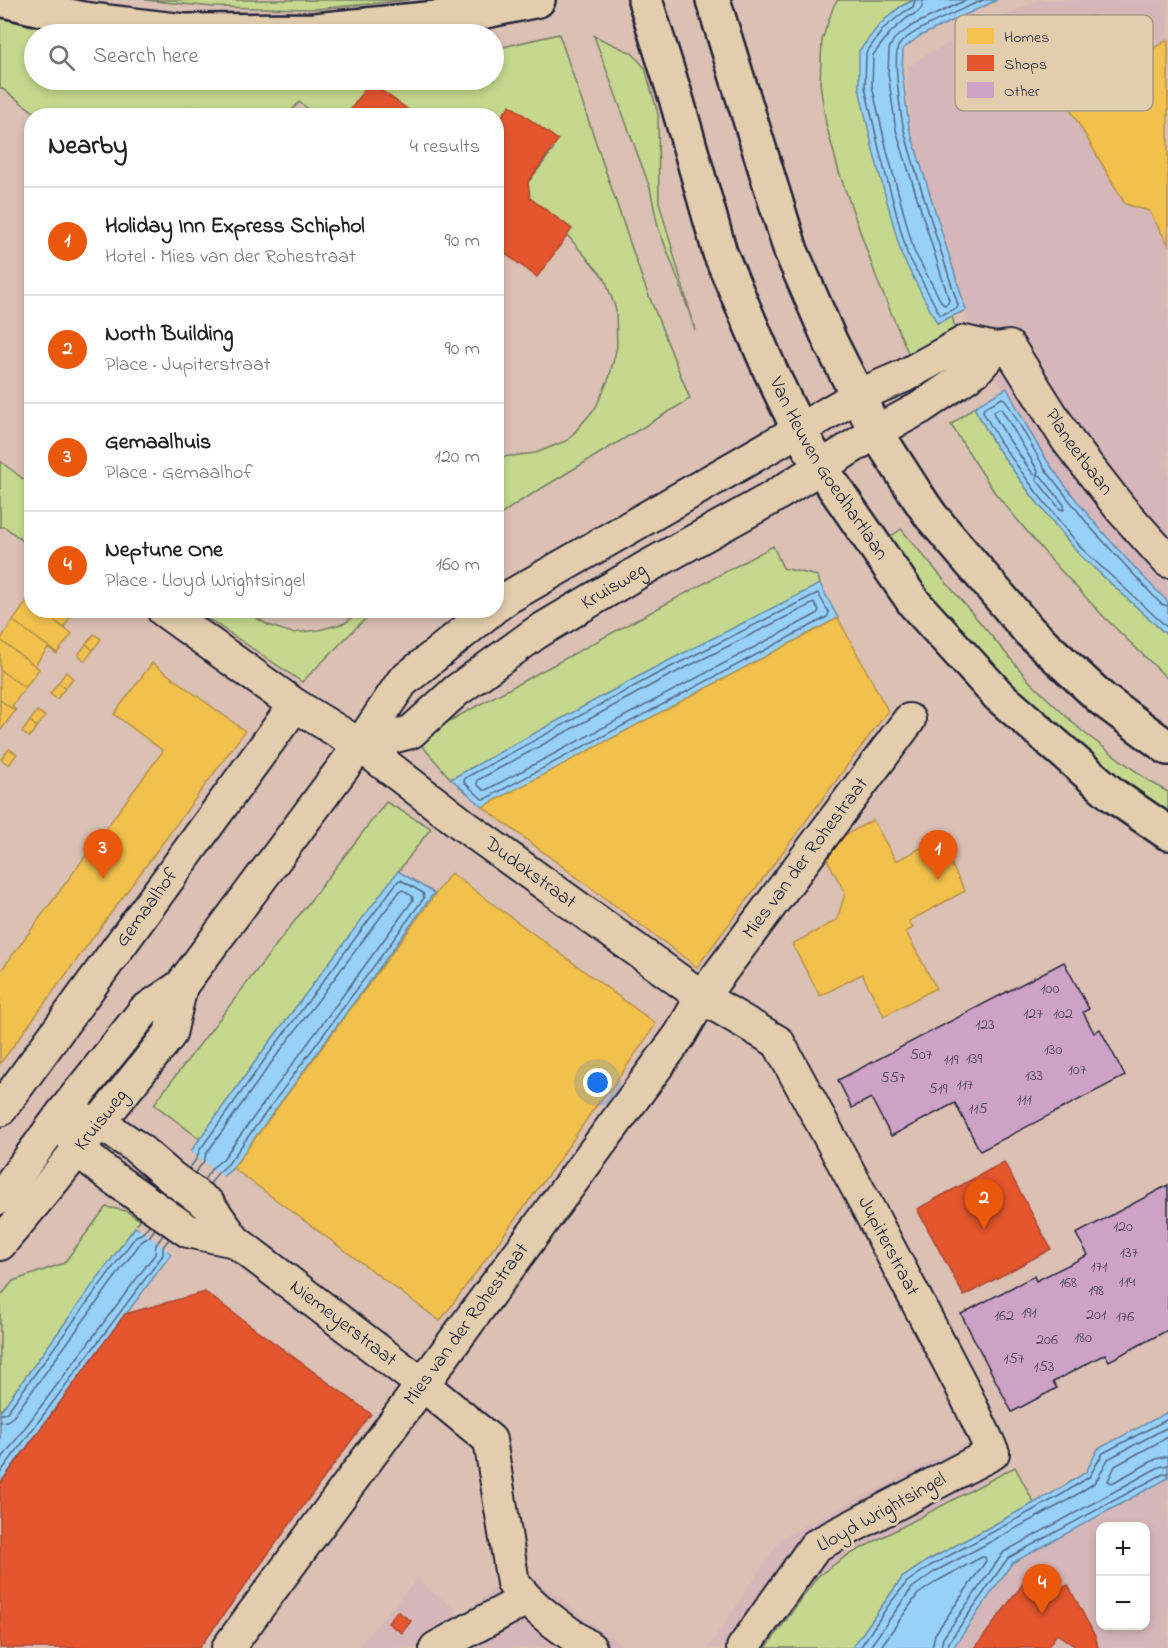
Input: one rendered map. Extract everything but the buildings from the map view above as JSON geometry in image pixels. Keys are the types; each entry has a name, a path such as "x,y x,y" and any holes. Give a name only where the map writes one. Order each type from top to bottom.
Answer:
{"main road":[{"path":"4,0 82,19 124,24"},
{"path":"376,24 467,15 538,0"},
{"name":"Van Heuven Goedhartlaan","path":"645,0 676,98 720,253 770,370 799,430 821,468 915,604 999,696 1113,795 1168,833"},
{"path":"713,0 791,251 831,343 876,432 932,516 1029,631 1102,699 1168,748"}],"street":[{"name":"Planeetbaan","path":"857,396 903,376 965,342 995,349 1009,347 1068,441 1121,509 1168,561"},
{"path":"876,432 920,408 976,370 995,349"},
{"path":"504,601 857,396"},
{"name":"Kruisweg","path":"360,745 411,732 456,691 536,633 647,567 770,499 876,432"},
{"path":"174,618 295,705 360,745"},
{"name":"Kruisweg","path":"0,1198 62,1114 144,1011 180,986 360,745 402,682 481,618"},
{"name":"Gemaalhof","path":"0,1110 295,705"},
{"name":"Mies van der Rohestraat","path":"228,1648 680,1035 702,998 909,720"},
{"name":"Dudokstraat","path":"360,745 466,827 702,998"},
{"name":"Kruisweg","path":"0,1244 170,1034 180,986"},
{"name":"Jupiterstraat","path":"702,998 778,1042 961,1385 993,1453"},
{"name":"Niemeyerstraat","path":"62,1114 100,1123 136,1147 171,1178 208,1205 235,1241 422,1384 490,1440 513,1582 526,1599"},
{"name":"Niemeyerstraat","path":"62,1114 78,1150 113,1178 188,1232 235,1241"},
{"name":"Lloyd Wrightsingel","path":"743,1648 815,1546 993,1453"},
{"path":"436,1648 526,1599 590,1648"}],"shaded area":[{"path":"1038,0 1168,0 1168,616 1101,543 1012,407 971,329 914,145 907,90 908,67 925,55 955,40 955,111 1153,111 1153,15 1007,15"},
{"path":"1168,1437 1168,1648 708,1648 781,1538 963,1445 1012,1524"},
{"path":"533,1577 625,1648 357,1648 417,1579 465,1618 497,1584"}],"green space":[{"path":"145,0 410,0 315,9 213,7"},
{"path":"838,0 914,0 900,7 880,24 938,323 952,316 955,328 909,355 878,282 839,172 826,124 820,83 822,40 834,5"},
{"path":"0,18 24,24 24,90 504,90 504,47 559,34 643,281 690,399 504,512 504,457 536,453 568,440 596,407 609,378 617,347 616,310 605,279 568,236 529,206 526,185 554,149 509,114 504,120 504,108 307,108 299,102 294,108 28,108 0,87"},
{"path":"594,36 632,53 645,68 658,114 659,202 695,330 658,227 650,188"},
{"path":"974,407 995,445 1078,553 1168,636 1168,679 1105,618 1051,560 995,493 951,425"},
{"path":"0,461 24,480 24,542 5,527 0,527"},
{"path":"901,529 1031,683 1083,732 1149,781 1168,792 1168,811 1069,738 981,654 885,541"},
{"path":"773,546 783,568 818,576 820,584 651,670 451,779 416,739"},
{"path":"207,618 256,618 268,625 292,633 319,630 345,623 351,618 366,618 302,682"},
{"path":"386,802 431,828 263,1051 200,1139 154,1104"},
{"path":"106,1207 126,1211 140,1220 0,1412 0,1297 13,1281 64,1263"},
{"path":"1015,1467 1034,1503 927,1561 902,1578 852,1648 766,1648 817,1577 845,1557"}],"water":[{"path":"914,0 997,0 965,15 955,15 955,20 920,36 903,49 902,71 909,127 966,310 937,323 902,256 874,154 859,88 859,51 880,24 900,7"},
{"path":"1007,388 1038,446 1063,483 1106,536 1168,602 1168,636 1078,553 995,445 974,407"},
{"path":"820,584 838,618 483,807 451,779 652,669"},
{"path":"398,871 434,893 232,1169 221,1178 168,1251 171,1254 0,1483 0,1412 135,1227 139,1229 192,1155 191,1151 263,1051"},
{"path":"1168,1412 1168,1478 1012,1563 953,1648 852,1648 902,1578 927,1561 1058,1490 1086,1472 1098,1449"}],"pier":[{"path":"189,1151 226,1178 172,1250 174,1252 172,1254 134,1225 138,1225"}],"place":[{"name":"Gemaalhuis","path":"103,879"},
{"name":"Holiday Inn Express Schiphol","path":"938,880"},
{"name":"North Building","path":"984,1229"},
{"name":"Neptune One","path":"1042,1614"}]}
